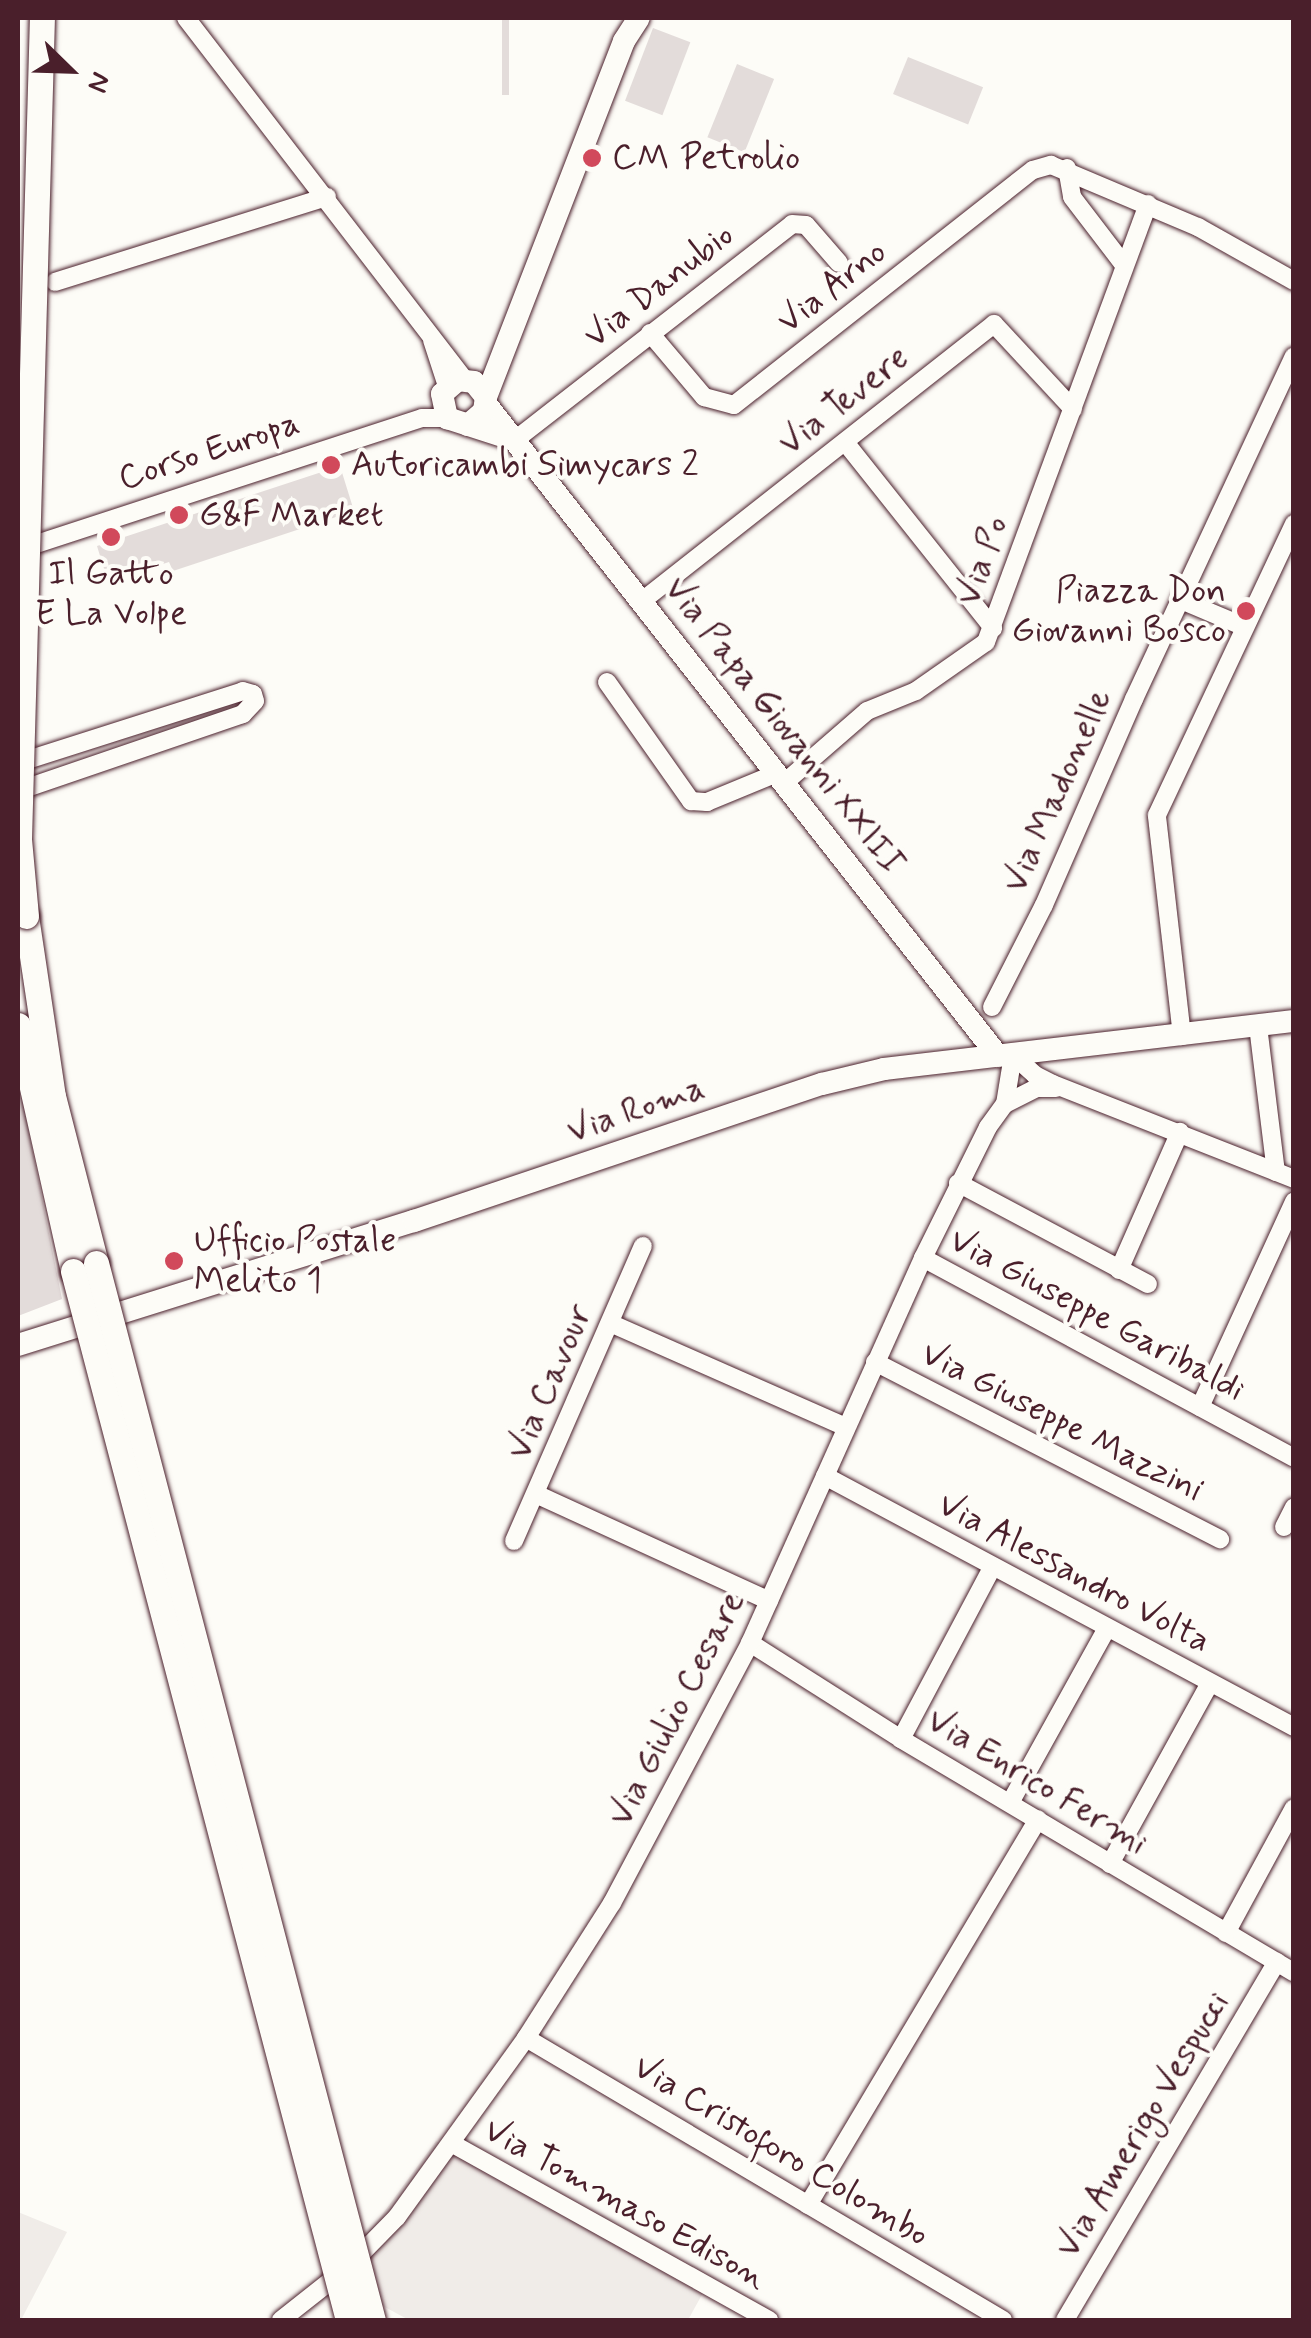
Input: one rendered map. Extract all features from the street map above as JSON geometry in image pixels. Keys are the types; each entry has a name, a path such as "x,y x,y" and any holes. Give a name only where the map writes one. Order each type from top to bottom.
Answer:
{"highway":[{"path":"42,18 19,840 26,916 84,1267 348,2320"},
{"path":"18,1026 374,2320"}],"main road":[{"path":"458,422 480,418 624,40 638,18"},
{"path":"458,422 455,385 510,331"},
{"name":"Via Papa Giovanni XXIII","path":"455,385 486,400 779,779 1006,1055"},
{"path":"458,422 515,440"},
{"name":"Via Roma","path":"18,1345 414,1221 822,1084 884,1069 1006,1055 1037,1064 1182,1036 1294,1022"}],"street":[{"path":"186,18 427,326 455,385 422,418"},
{"name":"Via Arno","path":"650,334 704,398 734,405 1032,170 1051,165 1066,168"},
{"path":"1066,168 1231,244 1294,282"},
{"path":"1066,168 1072,197 1124,266"},
{"path":"55,282 327,197"},
{"name":"Via Po","path":"607,682 691,801 707,802 779,779 867,711 906,696 975,653 993,628 1148,204"},
{"name":"Via Danubio","path":"515,440 792,224 806,224 839,263"},
{"name":"Via Tevere","path":"642,602 994,324 1000,326 1073,410"},
{"name":"Via Madonelle","path":"992,1007 1044,905 1294,356"},
{"name":"Corso Europa","path":"18,550 422,418 458,422"},
{"path":"845,442 993,628"},
{"path":"1182,1036 1156,821 1294,524"},
{"path":"1180,600 1245,626"},
{"path":"18,763 243,691 252,694 255,701 243,714 18,791"},
{"path":"1258,1026 1285,1176"},
{"name":"Via Giulio Cesare","path":"281,2320 378,2237 526,2038 621,1887 750,1643 922,1258 958,1182 1005,1104 1006,1055"},
{"path":"1037,1064 1066,1088 1285,1176"},
{"path":"1005,1104 1036,1088 1066,1088"},
{"path":"1119,1270 1180,1132"},
{"path":"958,1182 1148,1284"},
{"path":"1200,1406 1294,1202"},
{"name":"Via Cavour","path":"514,1541 538,1496 642,1246"},
{"name":"Via Giuseppe Garibaldi","path":"922,1258 1294,1458"},
{"path":"610,1324 846,1428"},
{"name":"Via Giuseppe Mazzini","path":"875,1362 1220,1539"},
{"name":"Via Alessandro Volta","path":"825,1476 1294,1727"},
{"path":"538,1496 769,1600"},
{"path":"1284,1527 1294,1507"},
{"path":"901,1739 992,1568"},
{"path":"1010,1803 1108,1628"},
{"name":"Via Enrico Fermi","path":"750,1643 901,1739 1285,1967"},
{"path":"1110,1864 1210,1683"},
{"path":"1226,1932 1294,1808"},
{"path":"808,2205 1038,1819"},
{"name":"Via Amerigo Vespucci","path":"1065,2320 1285,1967"},
{"name":"Via Cristoforo Colombo","path":"526,2038 1003,2320"},
{"name":"Via Tommaso Edison","path":"450,2143 769,2320"}],"shaded area":[{"path":"502,18 509,18 509,95 502,95"},
{"path":"653,28 690,42 662,115 625,101"},
{"path":"908,57 983,87 968,124 893,94"},
{"path":"737,64 774,79 744,152 707,137"},
{"path":"340,466 354,511 173,571 169,562 108,582 97,546"},
{"path":"18,1077 62,1299 18,1316"},
{"path":"436,2141 704,2291 688,2320 409,2320 325,2275 373,2227"},
{"path":"18,2212 67,2232 21,2320 18,2320"}],"place":[{"name":"CM Petrolio","path":"592,158"},
{"name":"Autoricambi Simycars 2","path":"331,465"},
{"name":"G&F Market","path":"179,515"},
{"name":"Il Gatto E La Volpe","path":"111,537"},
{"name":"Piazza Don Giovanni Bosco","path":"1246,611"},
{"name":"Ufficio Postale Melito 1","path":"174,1261"}]}
